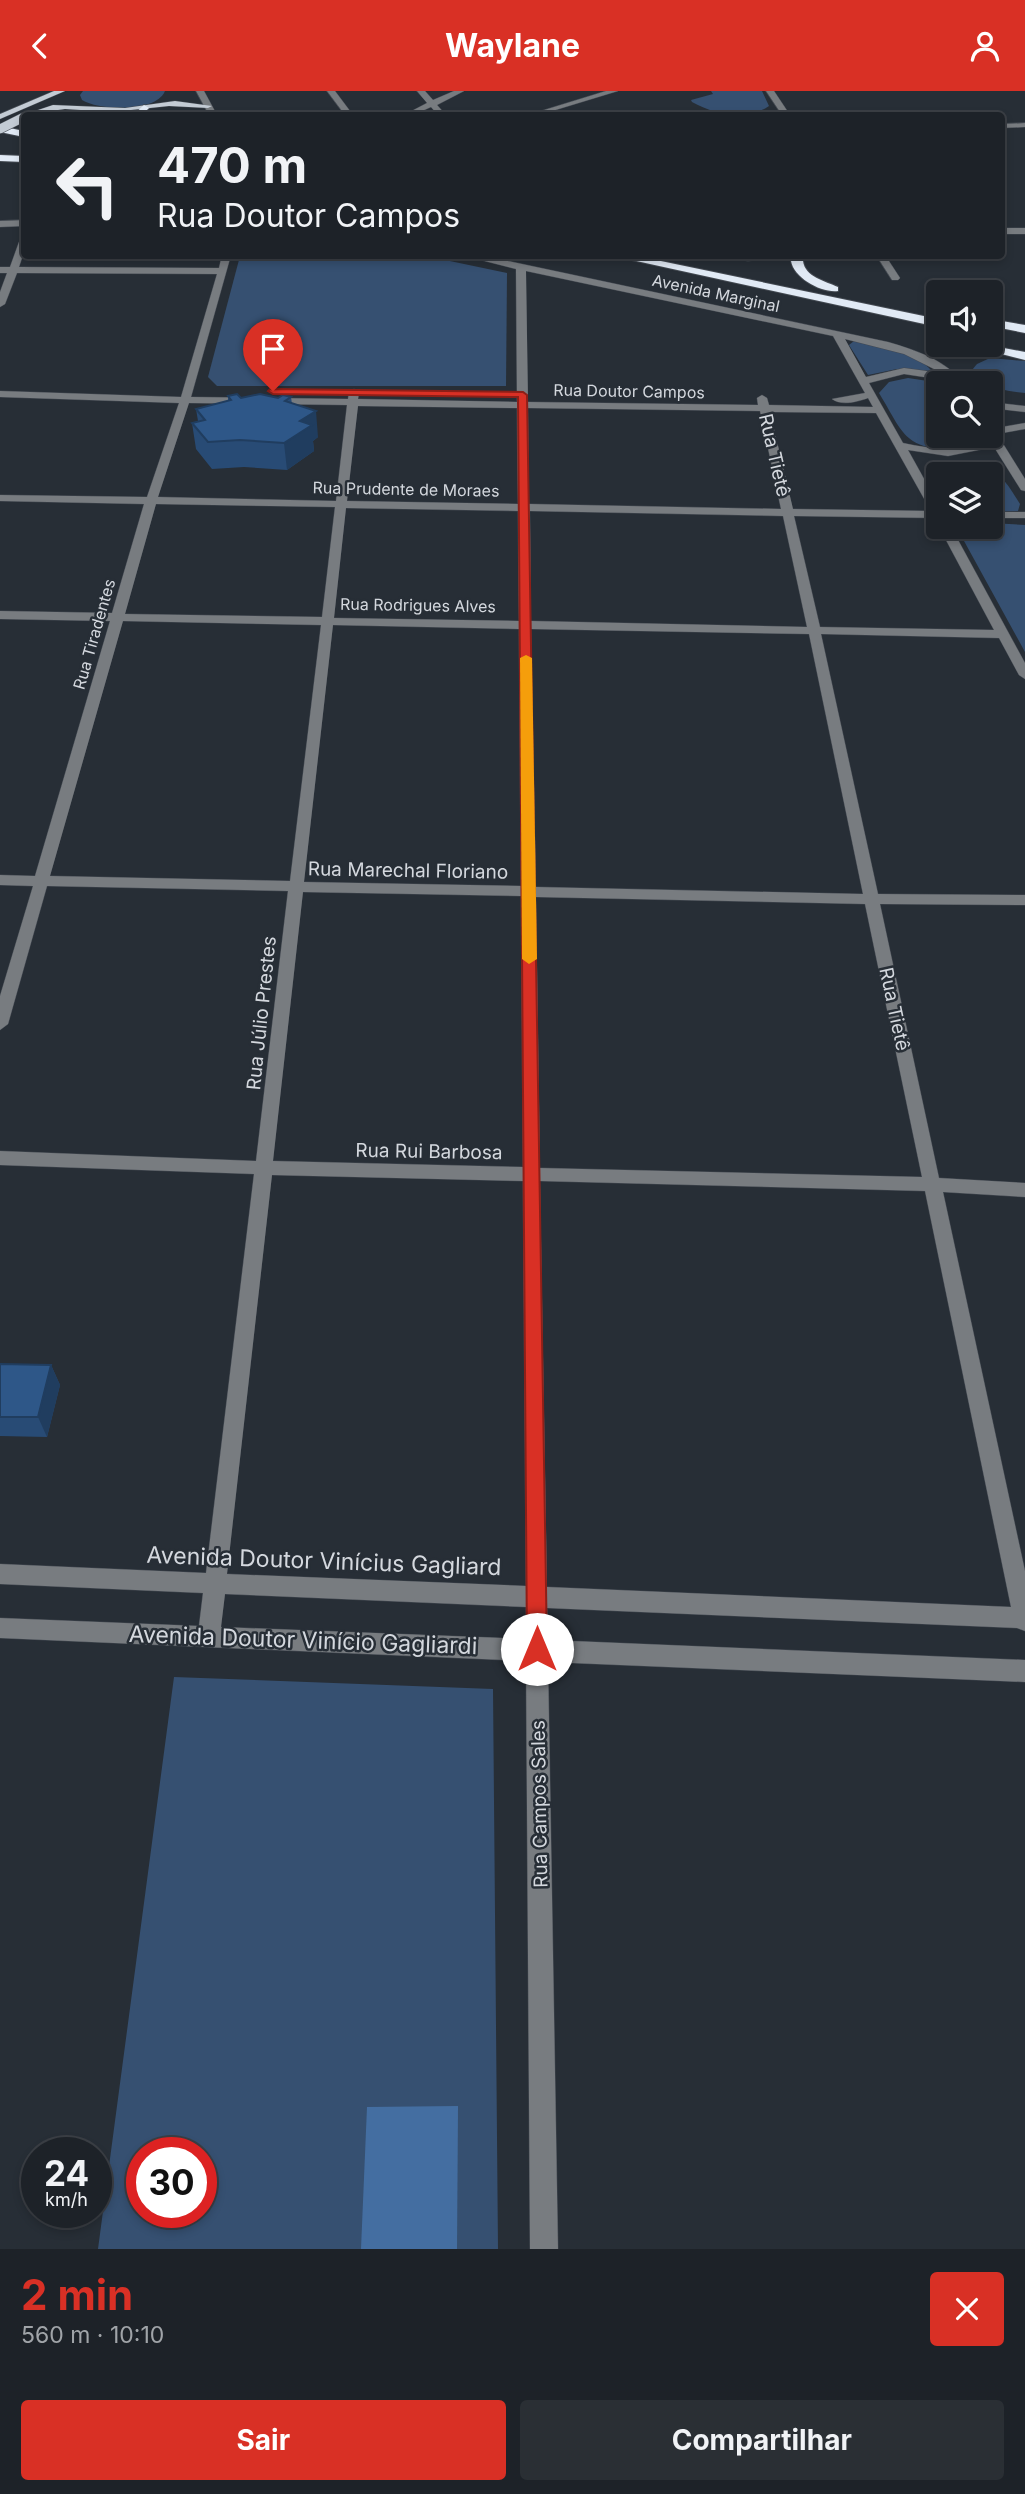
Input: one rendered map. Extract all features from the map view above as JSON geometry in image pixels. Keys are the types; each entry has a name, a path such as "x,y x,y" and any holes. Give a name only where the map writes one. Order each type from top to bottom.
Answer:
{"highway":[{"path":"0,119 21,124"},
{"path":"0,129 21,133"},
{"path":"0,158 21,159"},
{"path":"632,259 926,321"},
{"path":"688,259 926,308"},
{"path":"798,259 798,269 804,276 834,289"},
{"path":"701,274 912,331"},
{"path":"1003,324 1025,329"},
{"path":"1003,336 1025,340"},
{"path":"1003,351 1025,356"}],"main road":[{"path":"0,119 61,91"},
{"path":"145,109 171,96 173,91"},
{"path":"73,97 83,106"},
{"path":"38,112 83,106 111,110 145,109 174,103 208,106"},
{"path":"0,129 21,119"}],"street":[{"path":"200,91 212,112"},
{"path":"331,91 347,112"},
{"path":"421,91 439,112"},
{"path":"416,112 460,91"},
{"path":"542,112 614,91"},
{"path":"770,91 784,112"},
{"path":"1005,126 1025,125"},
{"path":"0,224 21,223"},
{"path":"1005,231 1025,231"},
{"path":"0,304 21,250"},
{"name":"Rua Tiradentes","path":"0,1024 151,501 185,400 226,259"},
{"name":"Avenida Marginal","path":"482,259 888,345 922,356 942,371"},
{"path":"883,259 895,278"},
{"name":"Rua Campos Sales","path":"521,268 544,2249"},
{"path":"0,270 222,271"},
{"path":"837,334 926,492"},
{"path":"864,381 904,371 926,375"},
{"name":"Rua Doutor Campos","path":"189,387 202,390 354,397 763,403 880,410"},
{"name":"Rua Doutor Campos","path":"0,394 185,400 354,397"},
{"name":"Rua Doutor Campos","path":"763,403 856,399 871,394"},
{"name":"Rua Júlio Prestes","path":"209,1637 354,397"},
{"name":"Rua Tietê","path":"763,403 814,629 1025,1620"},
{"path":"1003,406 1025,409"},
{"path":"1003,435 1025,426"},
{"path":"900,445 921,451 951,454 976,448"},
{"path":"1000,448 1025,488"},
{"name":"Rua Prudente de Moraes","path":"0,498 926,514"},
{"path":"1003,515 1025,515"},
{"path":"952,539 1025,675"},
{"name":"Rua Rodrigues Alves","path":"0,615 1003,634"},
{"name":"Rua Marechal Floriano","path":"0,880 295,888 1025,900"},
{"name":"Rua Rui Barbosa","path":"0,1158 265,1168 932,1184 1025,1190"},
{"name":"Avenida Doutor Vinícius Gagliard","path":"0,1574 537,1595 1025,1620"},
{"name":"Avenida Doutor Vinício Gagliardi","path":"0,1628 1025,1671"}],"shaded area":[{"path":"83,91 165,91 151,103 114,108 82,100 80,95"},
{"path":"711,91 762,91 769,106 757,112 718,112 691,100 713,94"},
{"path":"239,259 440,259 507,273 506,386 217,386 208,377"},
{"path":"854,341 906,354 932,371 897,369 868,375 849,345"},
{"path":"990,358 1025,361 1025,393 1003,389 1003,371 973,371 977,364"},
{"path":"908,378 926,381 926,446 908,437 894,419 879,393 889,382"},
{"path":"966,460 972,462 943,462"},
{"path":"1003,480 1020,504 1018,511 1003,512"},
{"path":"1003,524 1025,525 1025,652 963,539 1003,539"},
{"path":"174,1677 493,1689 498,2249 98,2249 101,2228 112,2228 112,2144"},
{"path":"458,2106 457,2249 361,2249 367,2107"}],"building":[{"path":"237,394 241,398 260,394 278,398 283,395 291,397 285,401 316,411 300,421 312,425 284,443 240,440 208,442 192,423 205,420 196,409 231,400 228,396"},
{"path":"0,1364 51,1365 38,1417 0,1417"}],"slow traffic":[{"path":"526,658 529,959"}],"route":[{"path":"273,391 523,395 537,1649"}]}
